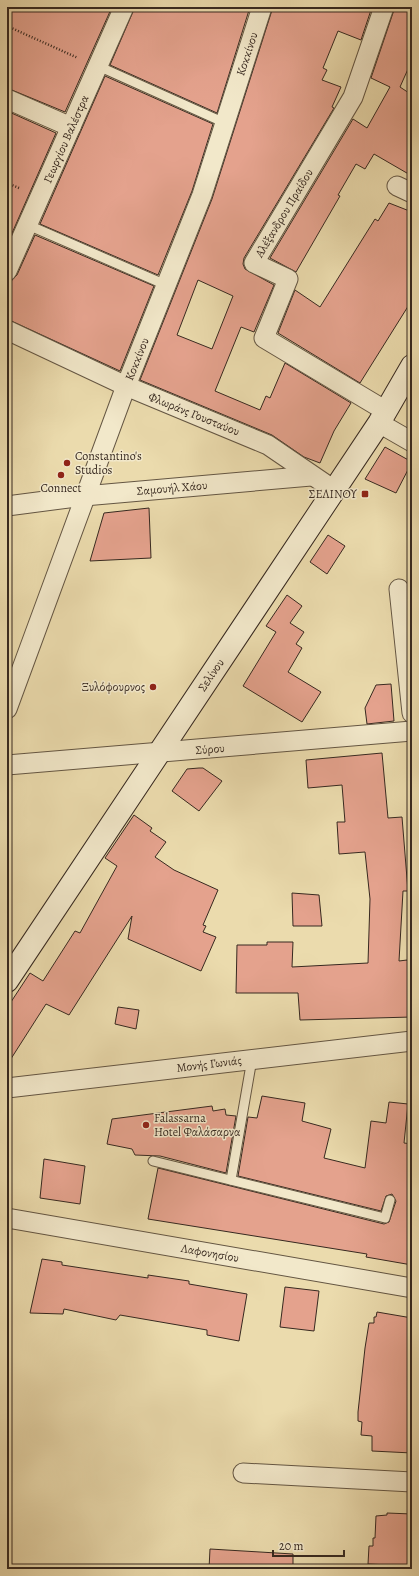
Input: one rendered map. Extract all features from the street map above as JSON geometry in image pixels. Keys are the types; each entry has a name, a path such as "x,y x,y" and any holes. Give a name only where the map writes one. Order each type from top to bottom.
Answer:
{"street":[{"name":"Γεωργίου Βαλέστρα","path":"7,271 124,7"},
{"name":"Κοκκίνου","path":"7,709 84,496 202,196 262,7"},
{"name":"Αλέξανδρου Πραίδου","path":"382,417 264,338 288,279 254,263 353,98 384,7"},
{"path":"7,99 71,127"},
{"name":"Φλωράνς Γουσταύου","path":"7,330 126,386 268,445 311,476"},
{"name":"Σελίνου","path":"7,981 334,490 382,417 412,366"},
{"path":"382,417 412,442"},
{"path":"311,476 334,490"},
{"name":"Σαμουήλ Χάου","path":"7,506 84,496 311,476"},
{"path":"399,589 412,713"},
{"name":"Σύρου","path":"7,765 412,731"},
{"name":"Μονής Γωνιάς","path":"7,1088 412,1041"},
{"name":"Λαφονησίου","path":"7,1218 412,1288"},
{"path":"243,1473 412,1482"}],"lane":[{"path":"98,66 225,123"},
{"path":"28,225 166,285"},
{"path":"231,1180 252,1060"},
{"path":"153,1160 385,1218 390,1200"}],"path":[{"path":"7,26 98,66"}],"building":[{"path":"7,7 112,7 65,112 7,88"},
{"path":"135,7 250,7 217,113 110,65"},
{"path":"273,7 372,7 361,40 338,31 323,68 327,70 322,80 341,87 332,107 334,108 244,258 243,264 245,269 274,285 254,332 241,327 215,391 260,410 266,396 270,398 285,363 351,403 334,431 320,463 304,457 272,435 140,380 212,199","holes":["198,280 233,296 212,349 177,335"]},
{"path":"395,7 412,7 412,60 400,87 412,95 412,176 374,154 365,169 356,164 338,195 340,196 296,272 270,258 353,119 367,128 390,87 371,78"},
{"path":"105,76 213,124 192,191 158,275 40,224"},
{"path":"7,111 56,133 9,240 7,239"},
{"path":"389,203 412,212 412,300 360,383 278,333 295,290 320,307 375,219 378,221"},
{"path":"35,235 154,286 120,371 7,319 7,293"},
{"path":"385,447 412,462 396,493 365,479"},
{"path":"149,508 151,558 90,561 104,513"},
{"path":"328,535 345,546 327,574 310,562"},
{"path":"287,595 302,606 290,623 304,632 296,644 302,648 288,672 321,692 302,722 243,686 276,632 266,626"},
{"path":"391,684 394,721 367,724 365,708 376,685"},
{"path":"382,753 388,818 402,817 408,891 403,891 399,961 407,960 408,963 412,963 412,1017 300,1020 298,993 236,993 237,945 267,945 267,942 293,942 292,967 368,963 370,899 365,852 339,854 337,822 345,822 342,785 308,788 306,760"},
{"path":"203,768 222,781 199,811 172,791 187,769"},
{"path":"134,815 152,828 150,831 166,842 155,857 174,870 218,890 203,925 206,926 203,932 216,937 201,971 128,939 132,916 69,1015 46,1004 7,1065 7,1008 30,973 43,981 75,931 80,933 117,866 105,858"},
{"path":"292,893 319,895 322,926 293,926"},
{"path":"118,1007 139,1010 136,1029 115,1024"},
{"path":"262,1096 305,1103 302,1121 331,1129 324,1158 365,1168 371,1121 386,1123 389,1102 408,1104 404,1143 412,1144 412,1265 366,1257 367,1254 148,1219 158,1168 384,1224 389,1222 396,1201 392,1194 386,1196 381,1211 238,1176 248,1117 257,1118"},
{"path":"212,1106 213,1111 225,1109 226,1115 236,1116 226,1173 160,1156 135,1155 132,1149 107,1144 112,1119"},
{"path":"44,1159 85,1166 80,1204 40,1198"},
{"path":"42,1259 62,1262 62,1265 148,1278 148,1275 189,1281 189,1284 247,1294 239,1341 207,1335 207,1330 120,1315 116,1320 64,1309 63,1314 30,1313"},
{"path":"285,1287 319,1291 314,1331 280,1327"},
{"path":"377,1312 412,1318 412,1453 372,1451 372,1436 361,1435 362,1422 358,1421 358,1412 365,1348 369,1323 374,1323 374,1317 376,1317"},
{"path":"387,1513 412,1514 412,1566 368,1564 369,1546 373,1546 373,1538 375,1538 376,1516 387,1515"},
{"path":"210,1549 293,1554 293,1569 209,1569"}],"place":[{"name":"Constantino's Studios","path":"67,463"},
{"name":"Connect","path":"61,475"},
{"name":"ΣΕΛΙΝΟΥ","path":"365,494"},
{"name":"Ξυλόφουρνος","path":"153,687"},
{"name":"Falassarna Hotel Φαλάσαρνα","path":"146,1125"}]}
